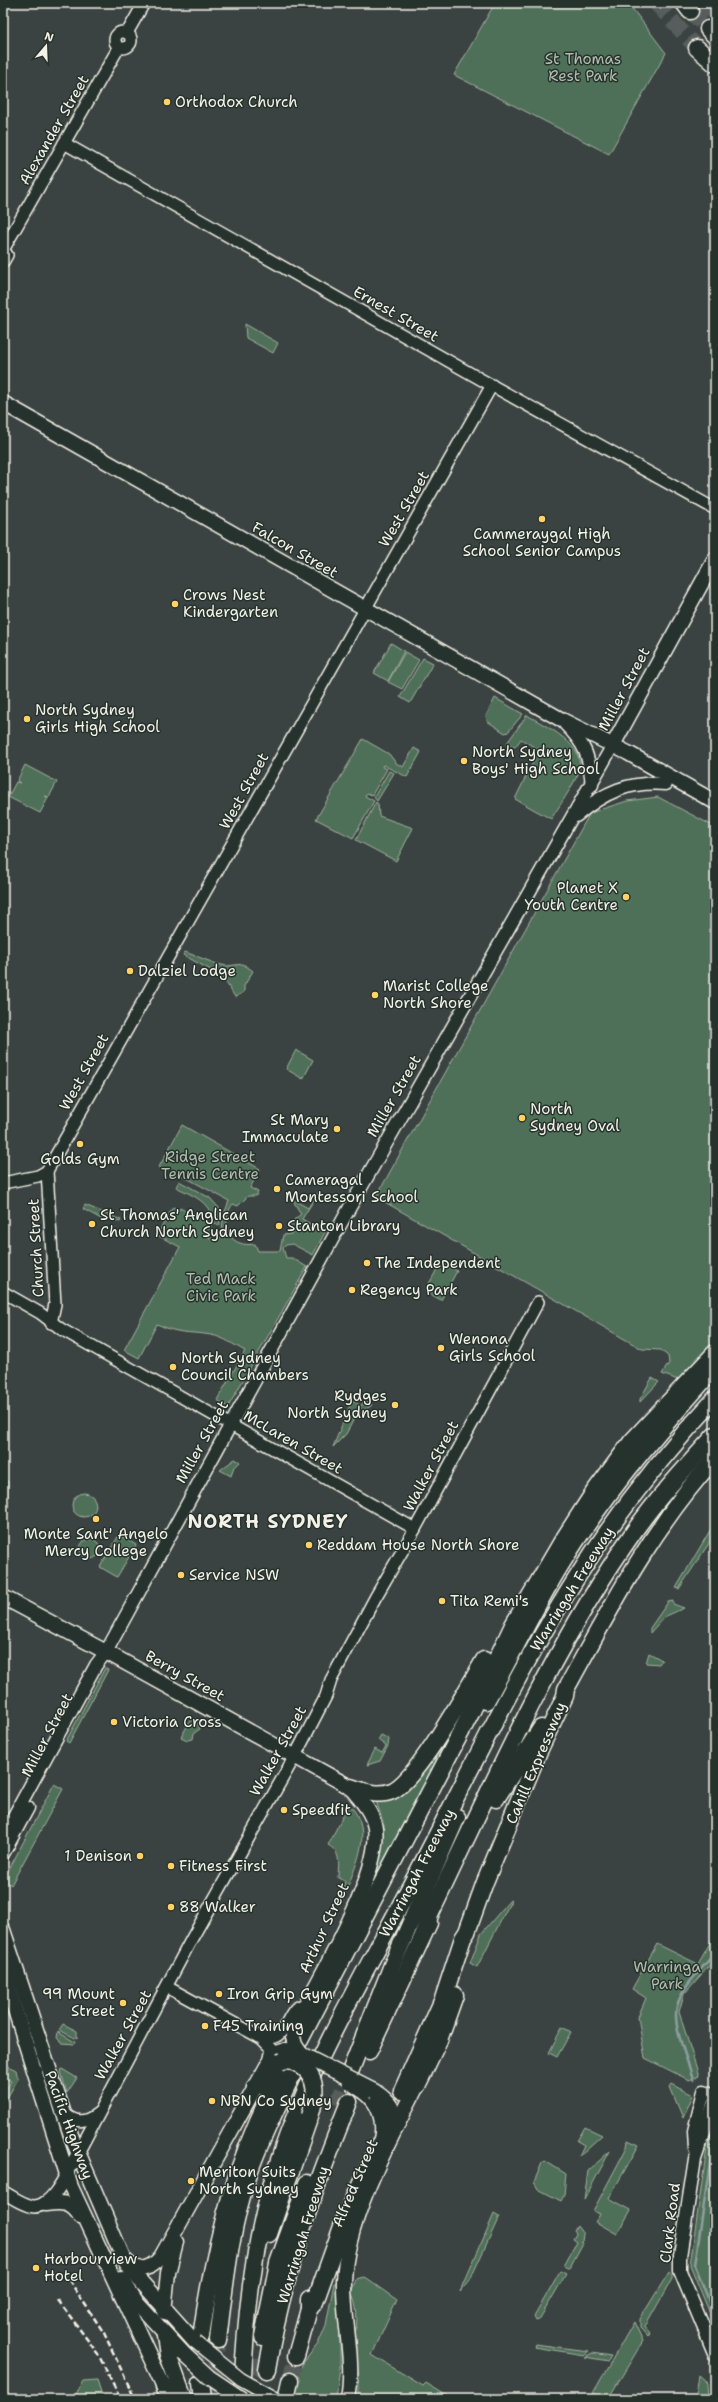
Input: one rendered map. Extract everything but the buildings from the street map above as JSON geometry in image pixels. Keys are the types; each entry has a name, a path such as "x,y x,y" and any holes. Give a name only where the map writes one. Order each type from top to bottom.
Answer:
{"highway":[{"path":"697,48 715,64"},
{"path":"350,1787 370,1793 386,1793 398,1788 410,1777 447,1724 526,1593 594,1492 627,1447 663,1405 715,1353"},
{"name":"Warringah Freeway","path":"218,2340 230,2252 245,2188 261,2143 296,2056 484,1705 561,1565 597,1511 641,1453 715,1368"},
{"name":"Warringah Freeway","path":"255,2366 245,2286 259,2209 276,2150 296,2056 467,1760 543,1619 576,1565 639,1477 677,1430 715,1388"},
{"name":"Warringah Freeway","path":"242,2399 246,2320 257,2244 274,2174 304,2093 489,1734 560,1604 605,1535 653,1469 715,1399"},
{"name":"Warringah Freeway","path":"353,2076 392,1965 459,1813 551,1635 645,1495 715,1410"},
{"path":"309,2309 315,2302 351,2206 381,2144 383,2129 380,2100 371,2096 353,2076 424,1932 522,1723 588,1603 636,1529 682,1471 715,1435"},
{"name":"Cahill Expressway","path":"402,2091 454,1979 463,1938 467,1932 485,1882 539,1751 565,1696 566,1689 608,1612 668,1517 715,1458"},
{"path":"198,2340 222,2228 237,2170 259,2116 296,2056 513,1624 561,1543"},
{"path":"424,1932 502,1788 566,1689"},
{"path":"417,2086 448,2018 454,1979"},
{"path":"255,2087 265,2083 274,2067 296,2056"},
{"path":"296,2056 319,2072 324,2081 323,2095 312,2117"},
{"path":"255,2366 258,2297 266,2246 300,2144 306,2140 312,2117 315,2094 312,2077 302,2066 294,2061 296,2056"},
{"name":"Warringah Freeway","path":"255,2366 275,2327 296,2249 343,2104"},
{"path":"296,2356 309,2309 309,2298 332,2228 349,2189 376,2137"},
{"path":"165,2335 168,2355 184,2399"},
{"path":"286,2399 290,2381"}],"main road":[{"name":"Falcon Street","path":"3,404 567,723 577,726 666,784 715,812"},
{"name":"Miller Street","path":"3,1836 96,1664 106,1652 350,1207 592,785 715,559"},
{"path":"567,723 579,738 587,752 592,785"},
{"name":"Falcon Street","path":"611,749 715,802"},
{"path":"570,822 594,802 627,785 666,784"},
{"name":"Berry Street","path":"3,1598 106,1652 350,1787"},
{"name":"Miller Street","path":"3,1854 103,1664 106,1652"},
{"name":"Arthur Street","path":"296,2056 294,2026 330,1959 353,1909 368,1872 374,1851 375,1829 371,1814 350,1787"},
{"name":"Pacific Highway","path":"3,1930 78,2153 123,2257 135,2274 198,2340"},
{"name":"Pacific Highway","path":"3,1972 68,2170 71,2187 167,2393"},
{"path":"296,2056 353,2076"},
{"name":"Alfred Street","path":"350,2395 344,2281 348,2245 360,2208 396,2128 417,2086"},
{"path":"123,2257 138,2269 146,2269 154,2265 161,2257 192,2204 255,2087"},
{"name":"Clark Road","path":"711,2099 695,2160 680,2256 680,2271 715,2355"},
{"name":"Clark Road","path":"695,2160 694,2131 711,2099"},
{"path":"380,2100 392,2107 396,2120 396,2128"},
{"path":"701,2140 715,2124"},
{"name":"Walker Street","path":"41,2205 55,2194 78,2153"},
{"name":"Pacific Highway","path":"68,2170 76,2181 122,2279 138,2304 185,2356 209,2377 242,2399"},
{"path":"3,2192 26,2205 41,2205 61,2202 70,2204 87,2223"},
{"path":"165,2335 164,2306 170,2264 178,2236 192,2204"},
{"path":"198,2340 241,2379 277,2399"}],"street":[{"name":"Alexander Street","path":"3,249 119,47 125,47 130,44 131,38 127,32 144,3"},
{"name":"Ernest Street","path":"64,143 715,509"},
{"path":"3,249 7,255 3,262"},
{"name":"West Street","path":"47,1171 492,385"},
{"path":"3,1183 38,1176 47,1171"},
{"name":"Church Street","path":"47,1171 54,1304 51,1323"},
{"name":"McLaren Street","path":"3,1292 40,1313 51,1323 415,1529"},
{"name":"McLaren Street","path":"3,1300 36,1319 51,1323"},
{"name":"Walker Street","path":"78,2153 167,1987 295,1756 367,1611 415,1529 538,1302"},
{"path":"167,1987 258,2036 273,2050 296,2056"},
{"path":"258,2036 268,2038 281,2033 295,2009 306,2004"},
{"path":"63,2112 73,2121 79,2122 91,2119 100,2111"}],"green space":[{"name":"St Thomas Rest Park","path":"495,3 628,3 666,53 609,154 454,75"},
{"path":"245,324 278,343 273,353 246,338"},
{"path":"391,643 404,651 388,681 374,673"},
{"path":"405,652 419,660 402,689 388,682"},
{"path":"423,658 433,663 410,703 400,697"},
{"path":"495,698 523,714 508,732 505,733 487,721 486,716"},
{"path":"527,715 554,731 571,745 577,754 580,764 575,780 551,819 515,799 539,750 521,739 515,747 507,743"},
{"path":"363,739 389,754 396,763 403,767 414,748 421,752 407,777 383,765 382,767 387,769 372,795 367,793 365,796 374,801 353,838 316,819"},
{"path":"25,765 57,782 49,797 45,796 48,798 40,813 8,797 16,782 20,783 17,781"},
{"path":"389,771 394,773 377,801 374,797"},
{"path":"658,797 715,827 715,1340 678,1380 662,1374 669,1363 668,1356 660,1350 642,1349 376,1197 590,813 627,801"},
{"path":"376,802 378,804 379,816 413,828 396,861 356,840"},
{"path":"185,952 217,964 227,966 243,964 253,971 244,986 244,992 235,997 222,976 183,955"},
{"path":"296,1050 313,1060 303,1079 286,1069"},
{"name":"Ted Mack Civic Park","path":"182,1125 260,1169 250,1188 258,1192 256,1196 248,1196 238,1206 233,1204 228,1214 228,1234 237,1242 247,1245 255,1244 258,1251 280,1251 283,1235 291,1234 292,1229 289,1224 301,1214 292,1199 308,1208 320,1190 302,1219 325,1232 313,1255 292,1244 286,1245 283,1248 286,1258 292,1258 307,1267 228,1407 217,1400 245,1351 215,1336 172,1330 157,1324 139,1358 124,1350 180,1247 157,1235 173,1207 179,1210 180,1208 211,1225 210,1227 213,1229 209,1238 218,1239 222,1236 223,1217 229,1201 168,1168 166,1171 159,1167"},
{"path":"179,1181 210,1198 219,1208 220,1226 211,1221 211,1214 204,1204 176,1187"},
{"path":"85,1205 121,1220 120,1222 105,1217 103,1220 83,1209"},
{"path":"441,1262 457,1271 441,1300 425,1291"},
{"path":"652,1378 659,1382 640,1402 640,1399"},
{"path":"352,1400 361,1406 364,1401 372,1405 355,1417 346,1434 333,1447"},
{"path":"235,1459 240,1462 233,1469 231,1476 220,1470"},
{"path":"84,1493 89,1494 95,1500 95,1510 89,1516 84,1517 79,1516 73,1510 72,1505 73,1500 79,1494"},
{"path":"715,1522 715,1534 679,1589 676,1588"},
{"path":"119,1535 136,1545 117,1577 100,1567"},
{"path":"90,1539 97,1542 100,1549 97,1556 90,1559 83,1556 80,1549 83,1542"},
{"path":"673,1601 673,1604 684,1608 664,1617 650,1633 650,1628 668,1602"},
{"path":"649,1653 662,1660 659,1664 646,1663"},
{"path":"492,1655 299,2029 381,1857 384,1825 376,1801 383,1800"},
{"path":"105,1668 108,1670 69,1743 66,1741"},
{"path":"196,1719 200,1729 194,1733 193,1739 187,1740 181,1737 190,1721"},
{"path":"381,1735 389,1739 388,1746 380,1761 367,1765 375,1749 382,1753 386,1746 378,1740"},
{"path":"54,1784 63,1789 11,1885 6,1881 6,1875"},
{"path":"349,1804 357,1815 361,1827 362,1838 357,1863 343,1899 340,1898 345,1881 338,1878 339,1864 337,1855 328,1845"},
{"path":"510,1900 511,1901 477,1967 470,1963 481,1934"},
{"name":"Warringa Park","path":"715,1934 715,1959 684,1994 679,2012 699,2076 689,2080 645,2058 638,2017 646,1998 632,1989 657,1944 698,1964"},
{"path":"63,2024 77,2031 77,2039 59,2030"},
{"path":"562,2027 571,2032 557,2057 549,2053"},
{"path":"58,2032 75,2042 74,2044 62,2043 57,2038"},
{"path":"8,2066 16,2070 18,2079 3,2105 3,2088 6,2090 11,2081 3,2077 4,2067"},
{"path":"62,2069 77,2078 67,2093 61,2072"},
{"path":"672,2084 693,2095 683,2118 670,2087"},
{"path":"585,2127 602,2135 579,2156 584,2145 577,2141"},
{"path":"715,2132 715,2326 690,2265 708,2141"},
{"path":"628,2140 639,2145 609,2198 631,2210 617,2234 596,2222 600,2214 593,2211 627,2147"},
{"path":"610,2151 584,2200 588,2171"},
{"path":"545,2161 566,2174 564,2195 561,2201 538,2189 534,2182 542,2163"},
{"path":"494,2214 499,2217 470,2280 460,2292"},
{"path":"577,2226 583,2234 583,2243 569,2269 564,2266 577,2242 573,2239 576,2234 574,2231"},
{"path":"560,2271 566,2274 539,2320 536,2321 534,2317"},
{"path":"669,2272 672,2274 672,2279 645,2327 650,2333 648,2337 640,2328 640,2319"},
{"path":"364,2277 397,2300 372,2355 423,2386 426,2383 452,2399 359,2399 359,2379 354,2335 356,2331 357,2314 355,2302 351,2293 356,2279"},
{"path":"334,2283 340,2283 340,2367 336,2399 291,2399 296,2378 303,2363 318,2344 326,2325"},
{"path":"634,2322 643,2341 608,2399 593,2393"},
{"path":"535,2344 589,2351 584,2355 534,2347"},
{"path":"592,2353 611,2356 608,2361 585,2357"},
{"path":"699,2376 707,2383 708,2399 695,2399"},
{"path":"97,2380 103,2398 74,2398 83,2381"}],"water":[{"path":"4,1481 8,1481 8,1511 3,1511"}],"waterway":[{"path":"693,2079 676,2021 677,2005 690,1981 714,1954"},
{"path":"714,2136 695,2265 715,2316"}],"tunnel":[{"path":"656,3 697,48"},
{"path":"699,3 713,19"},
{"path":"690,11 708,29"},
{"path":"337,2105 350,2072"},
{"path":"201,2337 201,2382"},
{"path":"215,2399 218,2340"},
{"path":"255,2399 261,2356"},
{"path":"290,2381 296,2356"}],"railway":[{"path":"69,2280 104,2333 135,2399"},
{"path":"58,2300 98,2354 121,2399"}],"place":[{"name":"Orthodox Church","path":"167,102"},
{"name":"Cammeraygal High School Senior Campus","path":"542,519"},
{"name":"Crows Nest Kindergarten","path":"175,604"},
{"name":"North Sydney Girls High School","path":"27,719"},
{"name":"North Sydney Boys' High School","path":"464,761"},
{"name":"Planet X Youth Centre","path":"626,897"},
{"name":"Dalziel Lodge","path":"130,971"},
{"name":"Marist College North Shore","path":"375,995"},
{"name":"North Sydney Oval","path":"522,1118"},
{"name":"St Mary Immaculate","path":"337,1129"},
{"name":"Golds Gym","path":"80,1144"},
{"name":"Cameragal Montessori School","path":"277,1189"},
{"name":"St Thomas' Anglican Church North Sydney","path":"92,1224"},
{"name":"Stanton Library","path":"279,1226"},
{"name":"The Independent","path":"367,1263"},
{"name":"Regency Park","path":"352,1290"},
{"name":"Wenona Girls School","path":"441,1348"},
{"name":"North Sydney Council Chambers","path":"173,1367"},
{"name":"Rydges North Sydney","path":"395,1405"},
{"name":"Monte Sant' Angelo Mercy College","path":"96,1519"},
{"name":"Reddam House North Shore","path":"309,1545"},
{"name":"Service NSW","path":"181,1575"},
{"name":"Tita Remi's","path":"442,1601"},
{"name":"Victoria Cross","path":"114,1722"},
{"name":"Speedfit","path":"284,1810"},
{"name":"1 Denison","path":"140,1856"},
{"name":"Fitness First","path":"171,1866"},
{"name":"88 Walker","path":"171,1907"},
{"name":"Iron Grip Gym","path":"219,1994"},
{"name":"99 Mount Street","path":"123,2003"},
{"name":"F45 Training","path":"205,2026"},
{"name":"NBN Co Sydney","path":"212,2101"},
{"name":"Meriton Suits North Sydney","path":"191,2181"},
{"name":"Harbourview Hotel","path":"36,2268"}],"district":[{"name":"NORTH SYDNEY","path":"268,1521"}],"park label":[{"name":"Ridge Street Tennis Centre","path":"210,1166"}]}
